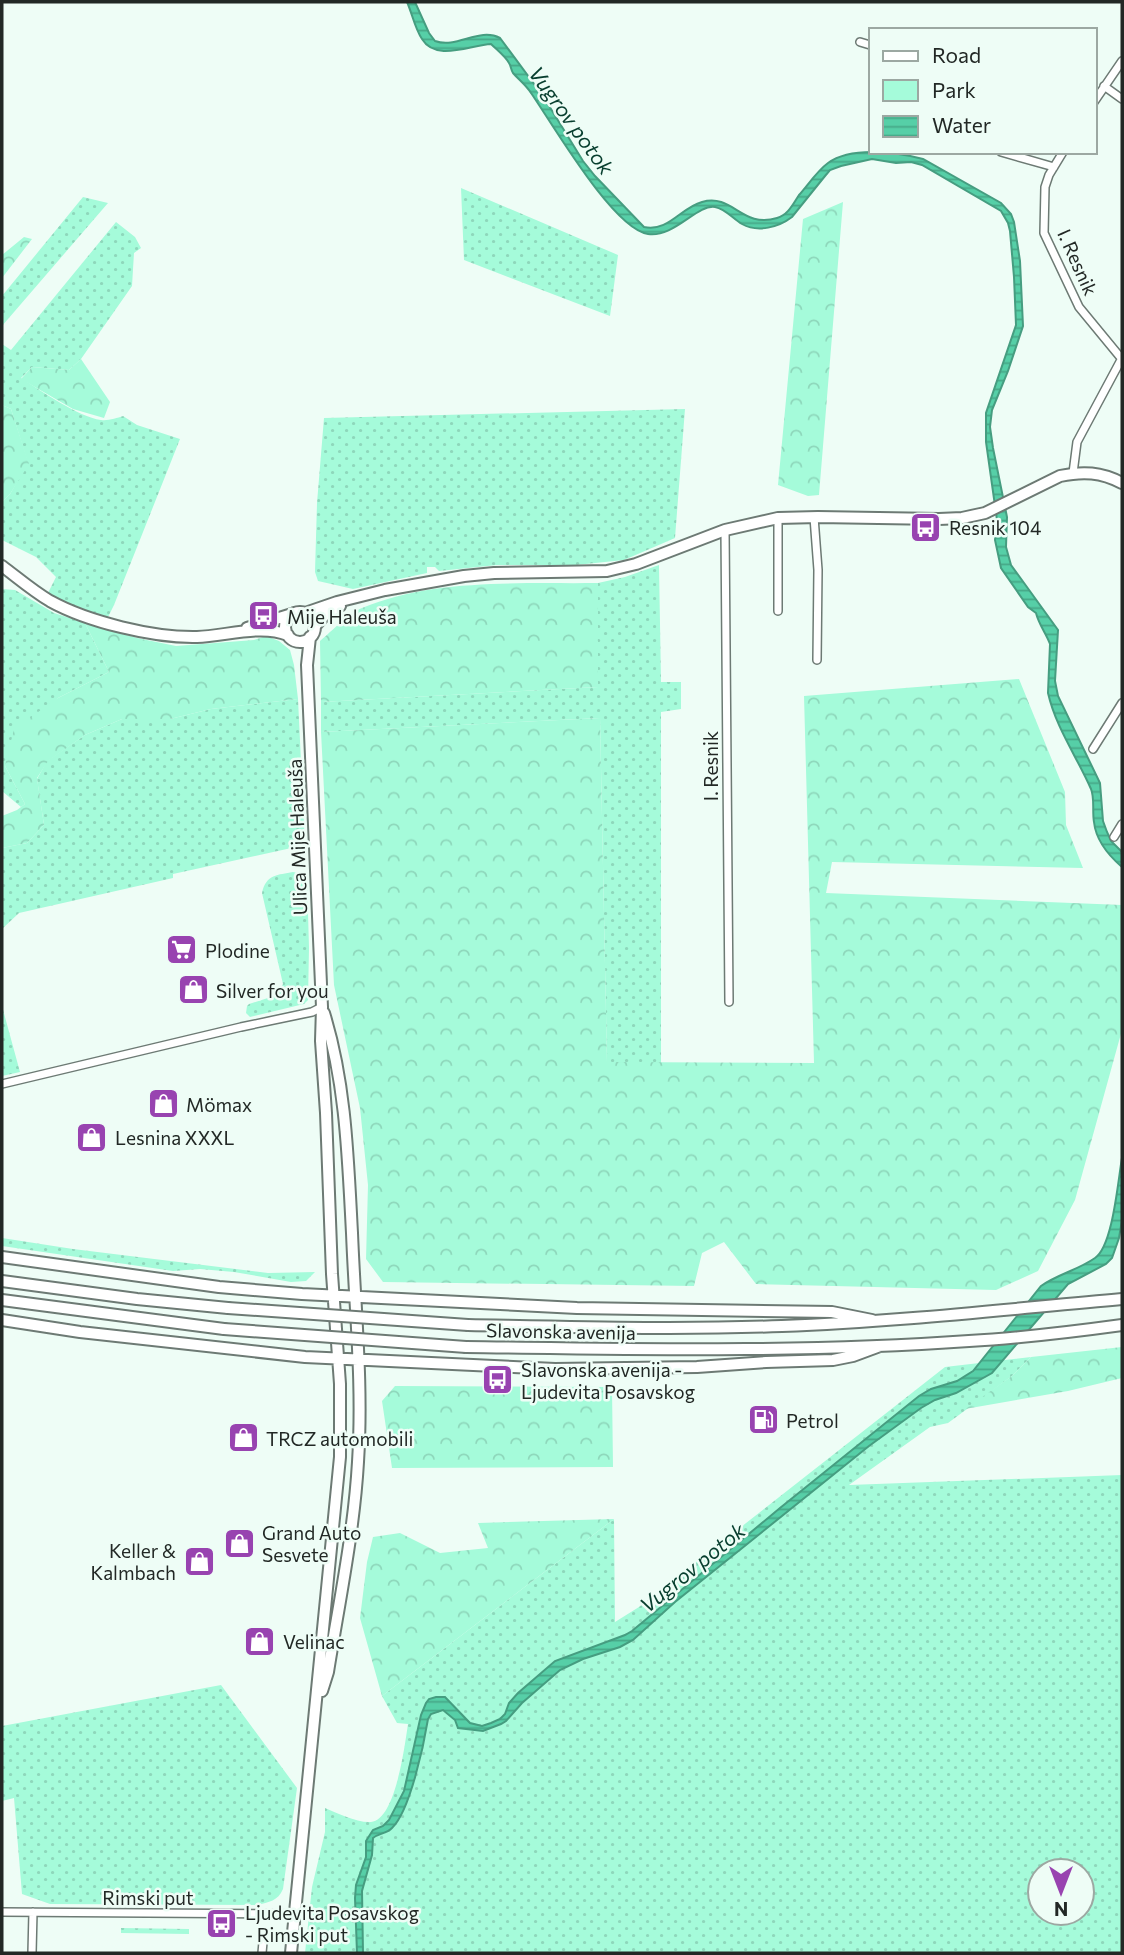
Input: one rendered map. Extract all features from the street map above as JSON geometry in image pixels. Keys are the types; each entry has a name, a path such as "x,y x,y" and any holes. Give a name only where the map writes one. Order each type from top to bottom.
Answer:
{"main road":[{"path":"231,634 292,614 305,613 358,597 464,576 607,571 636,564 724,530 778,518 962,518 985,513 1059,476 1096,473 1122,483"},
{"path":"2,566 43,597 81,615 157,634 197,637 268,631 301,641 310,637 315,626 330,611 358,597"},
{"path":"305,613 312,618 315,626"},
{"path":"290,637 285,626 292,614"},
{"name":"Ulica Mije Haleuša","path":"290,637 307,666"},
{"name":"Ulica Mije Haleuša","path":"310,637 307,666 322,1007 321,1041 332,1274 339,1360 340,1457 316,1711"},
{"name":"Ulica Mije Haleuša","path":"316,1711 328,1672 350,1533 358,1463 359,1360 344,1112 332,1041 322,1007"},
{"path":"2,1257 219,1287 335,1296 578,1308 832,1312 872,1320"},
{"name":"Slavonska avenija","path":"2,1280 137,1299 228,1308 468,1325 650,1328 783,1326 1122,1299"},
{"name":"Slavonska avenija","path":"2,1300 224,1329 466,1348 669,1350 880,1346 1056,1334 1122,1325"},
{"path":"2,1320 106,1335 339,1360 555,1369 697,1367 832,1360 880,1346"},
{"path":"291,1953 316,1711"}],"street":[{"path":"860,42 869,45"},
{"path":"1096,97 1122,61"},
{"path":"1104,86 1122,99"},
{"path":"1008,154 1054,167"},
{"name":"I. Resnik","path":"1062,154 1045,187 1044,233 1079,307 1122,358 1077,442 1073,473"},
{"path":"814,517 818,570 817,660"},
{"path":"778,518 778,611"},
{"name":"I. Resnik","path":"724,530 729,1002"},
{"path":"1093,749 1122,703"},
{"path":"1114,837 1122,824"},
{"path":"2,1084 312,1012 322,1007"},
{"name":"Rimski put","path":"2,1912 295,1914"},
{"path":"32,1953 33,1912"},
{"path":"262,1953 263,1942"}],"green space":[{"path":"461,188 618,255 610,316 464,260"},
{"path":"83,197 108,203 2,326 2,296"},
{"path":"843,202 819,495 808,496 778,485 803,219"},
{"path":"116,222 135,237 141,248 134,253 132,286 81,359 69,370 32,367 21,378 60,403 92,418 107,420 123,416 137,425 180,439 108,617 77,608 48,593 56,577 36,557 2,540 2,502 10,494 28,463 11,409 2,405 2,344 11,350"},
{"path":"24,237 32,239 2,278 2,255"},
{"path":"81,359 110,402 104,418 73,409 21,379 32,367 69,370"},
{"path":"2,405 11,409 29,464 2,502"},
{"path":"685,409 675,538 624,560 576,565 497,565 439,571 435,567 427,567 427,573 353,589 318,581 315,572 317,503 324,418"},
{"path":"659,565 661,682 681,682 681,709 661,712 661,1063 607,1063 600,718 321,732 321,702 598,687 598,583"},
{"path":"509,583 598,583 598,687 321,702 320,641 357,610 389,598 448,587"},
{"path":"2,589 15,590 54,613 85,623 109,672 58,698 5,766 25,804 21,807 2,791"},
{"path":"85,623 176,646 254,640 266,636 279,641 290,650 298,699 211,709 170,719 122,719 85,735 48,761 37,778 44,825 27,843 2,848 2,816 25,804 5,766 14,729 58,698 109,672"},
{"path":"1019,679 1065,792 1066,825 1083,868 832,862 826,893 1122,905 1122,1030 1075,1200 1038,1271 996,1290 756,1284 724,1242 702,1253 694,1286 383,1282 366,1259 368,1185 360,1108 334,985 321,732 600,718 607,1062 814,1063 804,696"},
{"path":"298,699 305,845 173,874 173,878 19,913 2,929 2,848 27,843 44,825 37,779 47,761 85,735 122,719 170,719 211,709"},
{"path":"293,872 307,877 308,1000 304,1004 250,1017 246,1013 249,1004 277,995 283,984 262,893 270,879"},
{"path":"2,1006 20,1072 2,1076"},
{"path":"2,1238 268,1273 315,1272 306,1281 291,1282 234,1272 200,1269 173,1271 2,1246"},
{"path":"1122,1347 1122,1378 1068,1391 965,1409 1012,1376 1031,1357"},
{"path":"1031,1357 1012,1376 948,1423 930,1427 849,1485 1122,1475 1122,1953 305,1953 312,1887 325,1832 325,1808 353,1819 371,1822 380,1818 387,1809 398,1779 408,1724 397,1723 382,1696 614,1519 615,1622 639,1607 945,1367"},
{"path":"395,1386 612,1387 613,1467 392,1468 382,1401"},
{"path":"614,1519 382,1696 360,1618 373,1537 400,1533 440,1553 488,1548 478,1523"},
{"path":"221,1685 297,1788 283,1889 279,1896 257,1905 50,1904 22,1894 14,1798 2,1801 2,1726"},
{"path":"121,1928 189,1929 189,1934 121,1933"}],"water":[{"path":"407,2 415,2 435,41 443,43 484,35 500,38 543,96 583,161 644,227 661,226 694,205 713,201 722,202 755,219 781,217 828,163 861,152 900,154 923,159 1001,203 1011,214 1020,261 1023,326 992,410 990,427 1007,517 1006,547 1011,565 1058,630 1055,681 1058,696 1100,783 1103,821 1111,841 1122,852 1122,867 1097,835 1091,789 1052,706 1048,693 1050,644 1036,613 1028,607 1001,568 995,540 997,520 986,442 986,413 1016,325 1010,231 1001,211 922,165 872,159 830,170 792,217 781,224 761,228 748,227 723,210 708,207 667,231 648,234 634,228 601,195 529,90 491,44 436,50 428,46 417,31"},
{"path":"1122,1158 1122,1220 1112,1258 1106,1264 1068,1284 992,1373 921,1408 869,1446 675,1602 633,1640 560,1670 522,1703 506,1721 483,1731 458,1728 455,1720 443,1710 431,1714 405,1807 392,1828 373,1838 372,1855 362,1891 363,1953 357,1953 356,1885 366,1857 366,1841 373,1830 389,1820 404,1791 421,1715 429,1699 445,1697 470,1723 482,1726 500,1719 518,1693 555,1661 632,1631 919,1396 931,1389 957,1381 973,1371 1041,1286 1095,1258 1101,1251 1110,1227"}],"place":[{"name":"Resnik 104","path":"926,527"},
{"name":"Mije Haleuša","path":"264,616"},
{"name":"Plodine","path":"182,950"},
{"name":"Silver for you","path":"193,990"},
{"name":"Mömax","path":"163,1104"},
{"name":"Lesnina XXXL","path":"92,1137"},
{"name":"Slavonska avenija - Ljudevita Posavskog","path":"498,1380"},
{"name":"Petrol","path":"763,1420"},
{"name":"TRCZ automobili","path":"243,1438"},
{"name":"Grand Auto Sesvete","path":"239,1543"},
{"name":"Keller & Kalmbach","path":"199,1561"},
{"name":"Velinac","path":"260,1641"},
{"name":"Ljudevita Posavskog - Rimski put","path":"222,1923"}],"water label":[{"name":"Vugrov potok","path":"572,120"},
{"name":"Vugrov potok","path":"692,1567"}]}
